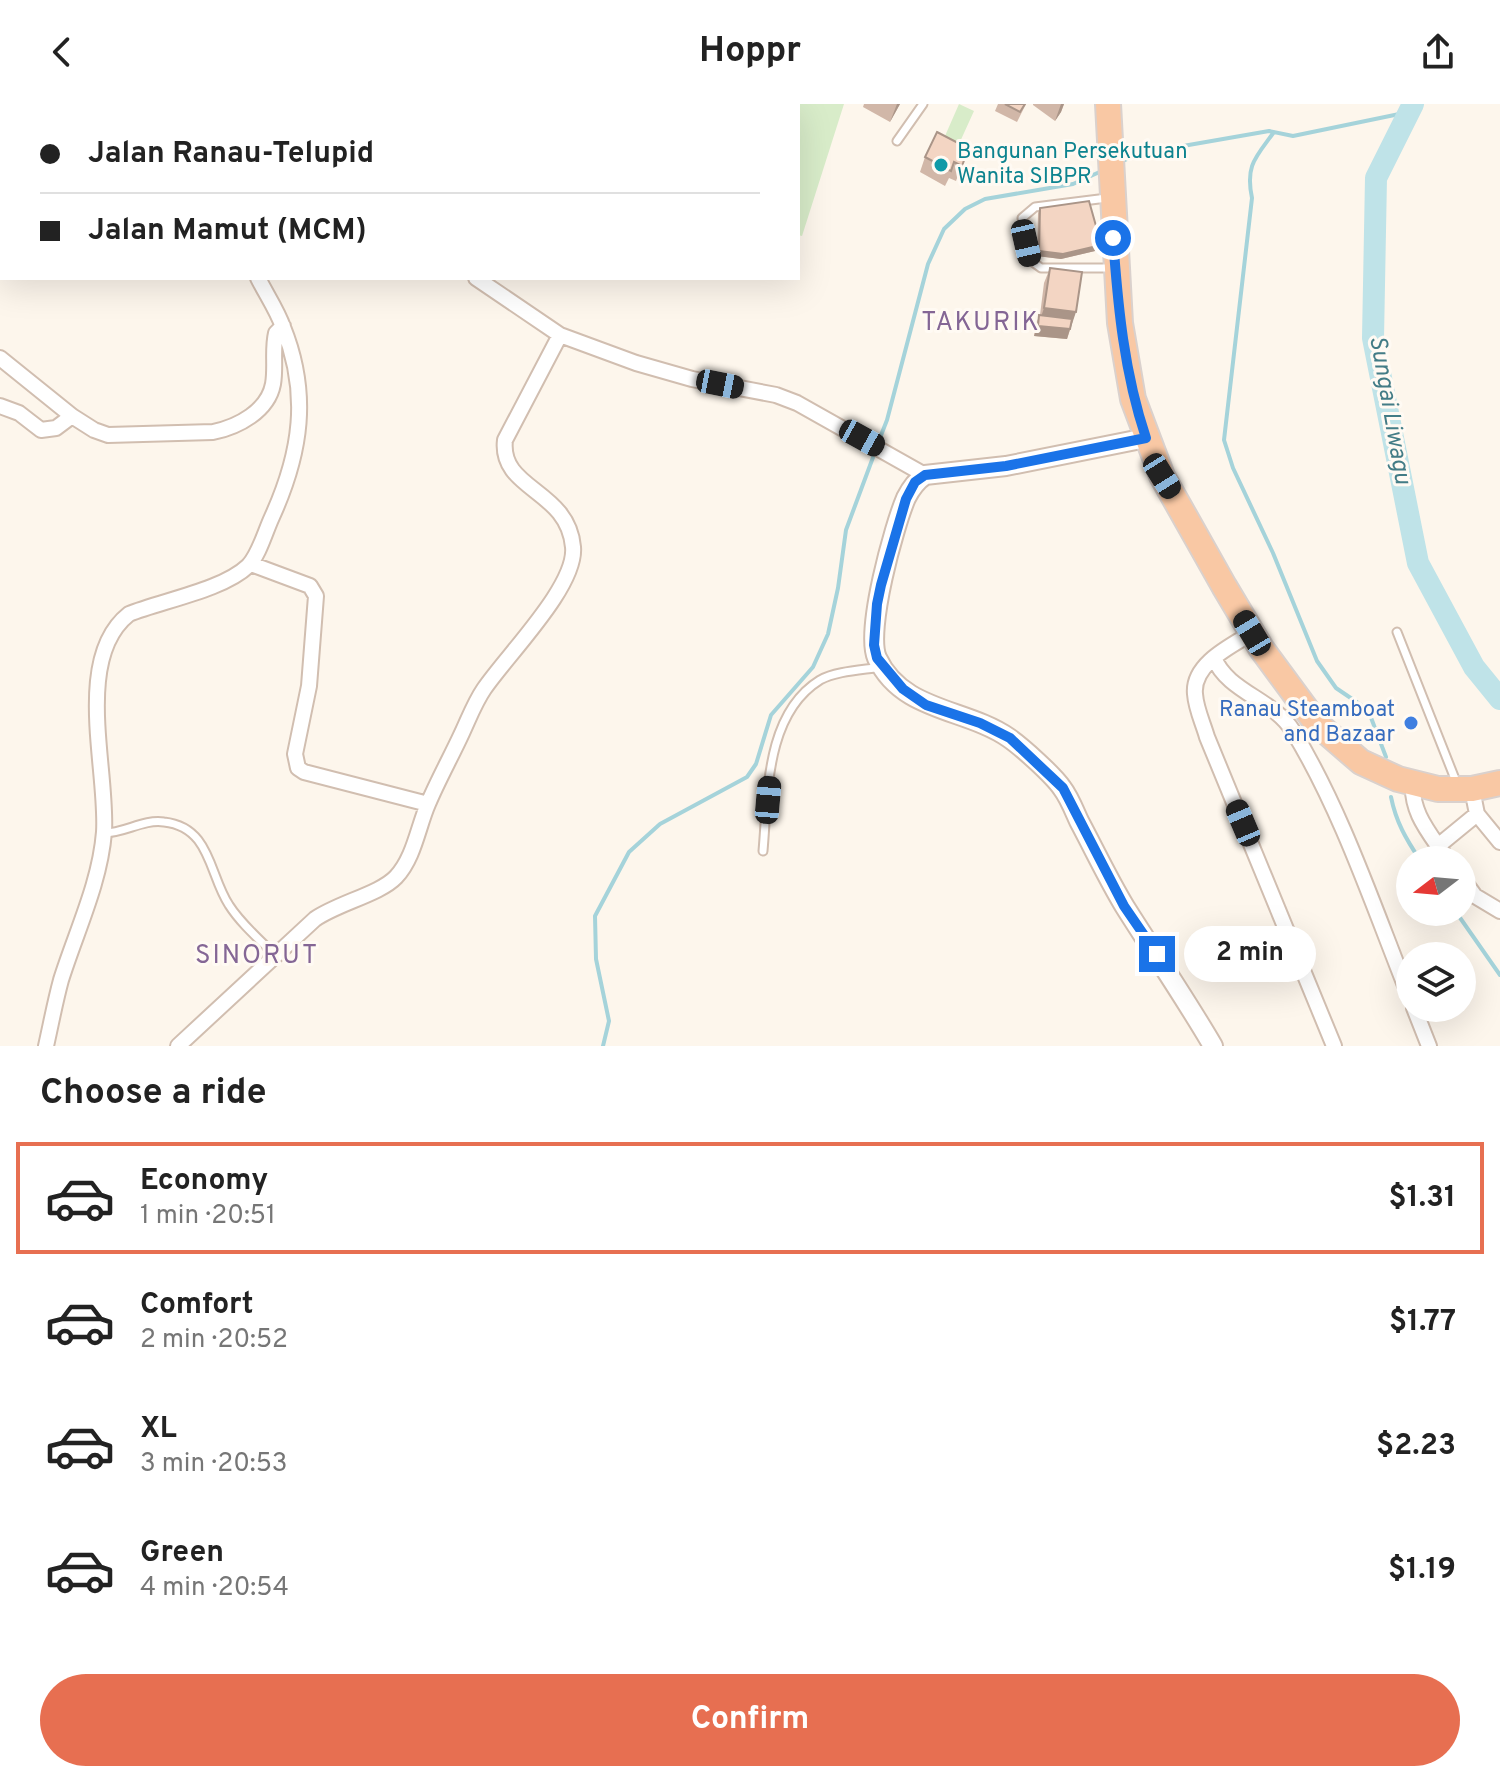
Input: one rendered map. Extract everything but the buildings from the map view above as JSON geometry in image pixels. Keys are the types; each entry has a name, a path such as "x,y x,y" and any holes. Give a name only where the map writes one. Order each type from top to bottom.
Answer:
{"highway":[{"path":"1108,104 1115,268 1125,362 1133,399 1162,476 1252,633 1317,724 1361,762 1398,779 1438,789 1466,789 1500,783"}],"street":[{"path":"46,1046 61,982 95,879 104,833 97,697 99,674 109,635 118,622 129,614 217,584 251,564 287,483 296,453 300,417 298,386 283,326 259,280"},
{"path":"479,280 560,335 678,375 776,395 809,409 925,475"},
{"path":"0,358 72,416 108,435 213,432 227,429 264,405 273,382 276,333 283,326"},
{"path":"178,1046 327,911 395,878 409,855 428,804 482,691 566,580 574,551 566,519 512,472 504,451 505,440 560,335"},
{"path":"0,406 19,413 41,430 56,428 72,416"},
{"path":"1146,438 1006,466 925,475 915,482 906,499 877,604 874,645 883,666 903,689 926,705 980,723 1010,738 1063,788 1124,906 1213,1046"},
{"path":"251,564 310,586 316,596 311,677 295,754 298,768 428,804"},
{"path":"1252,633 1214,658 1197,679 1194,691 1207,737 1334,1046"},
{"path":"1214,658 1222,674 1273,709 1291,728 1323,784 1396,964"},
{"path":"1413,782 1412,792 1419,818 1438,846 1477,814"},
{"path":"1466,789 1477,814 1500,842"},
{"path":"1476,897 1500,911"},
{"path":"1420,1022 1429,1046"}],"lane":[{"path":"897,141 923,104"},
{"path":"1111,192 1035,207 1022,218 1022,227 1030,260 1041,268 1115,268"},
{"path":"1397,632 1466,789"},
{"path":"763,851 773,760 780,733 800,697 823,679 883,666"},
{"path":"104,833 161,821 191,833 210,857 220,890 230,908 276,956"}],"green space":[{"path":"800,104 844,104 802,236"},
{"path":"959,104 974,111 959,144 945,136"}],"waterway":[{"name":"Sungai Liwagu","path":"1413,104 1376,178 1373,338 1418,563 1474,667 1500,699"},
{"path":"1119,163 1137,154 1269,131 1293,136 1409,112"},
{"path":"1274,132 1251,169 1252,198 1224,440 1233,468 1273,553 1317,661 1336,688 1370,715 1386,757"},
{"path":"878,443 887,420 928,264 944,229 965,209 985,199 1073,184 1104,170"},
{"path":"603,1046 609,1021 596,959 595,916 629,852 660,824 747,777 756,764 771,715 813,667 828,634 846,530 875,452"},
{"path":"1391,797 1402,830 1412,846"},
{"path":"1466,926 1500,975"}],"place":[{"name":"Bangunan Persekutuan Wanita SIBPR","path":"941,165"},
{"name":"Ranau Steamboat and Bazaar","path":"1411,723"}],"district":[{"name":"TAKURIK","path":"981,323"},
{"name":"SINORUT","path":"257,956"}],"route":[{"path":"1113,238 1125,362 1146,438 1006,466 925,475 915,482 906,499 881,585 874,645 877,658 903,689 926,705 980,723 1010,738 1063,788 1124,906 1157,954"}]}
